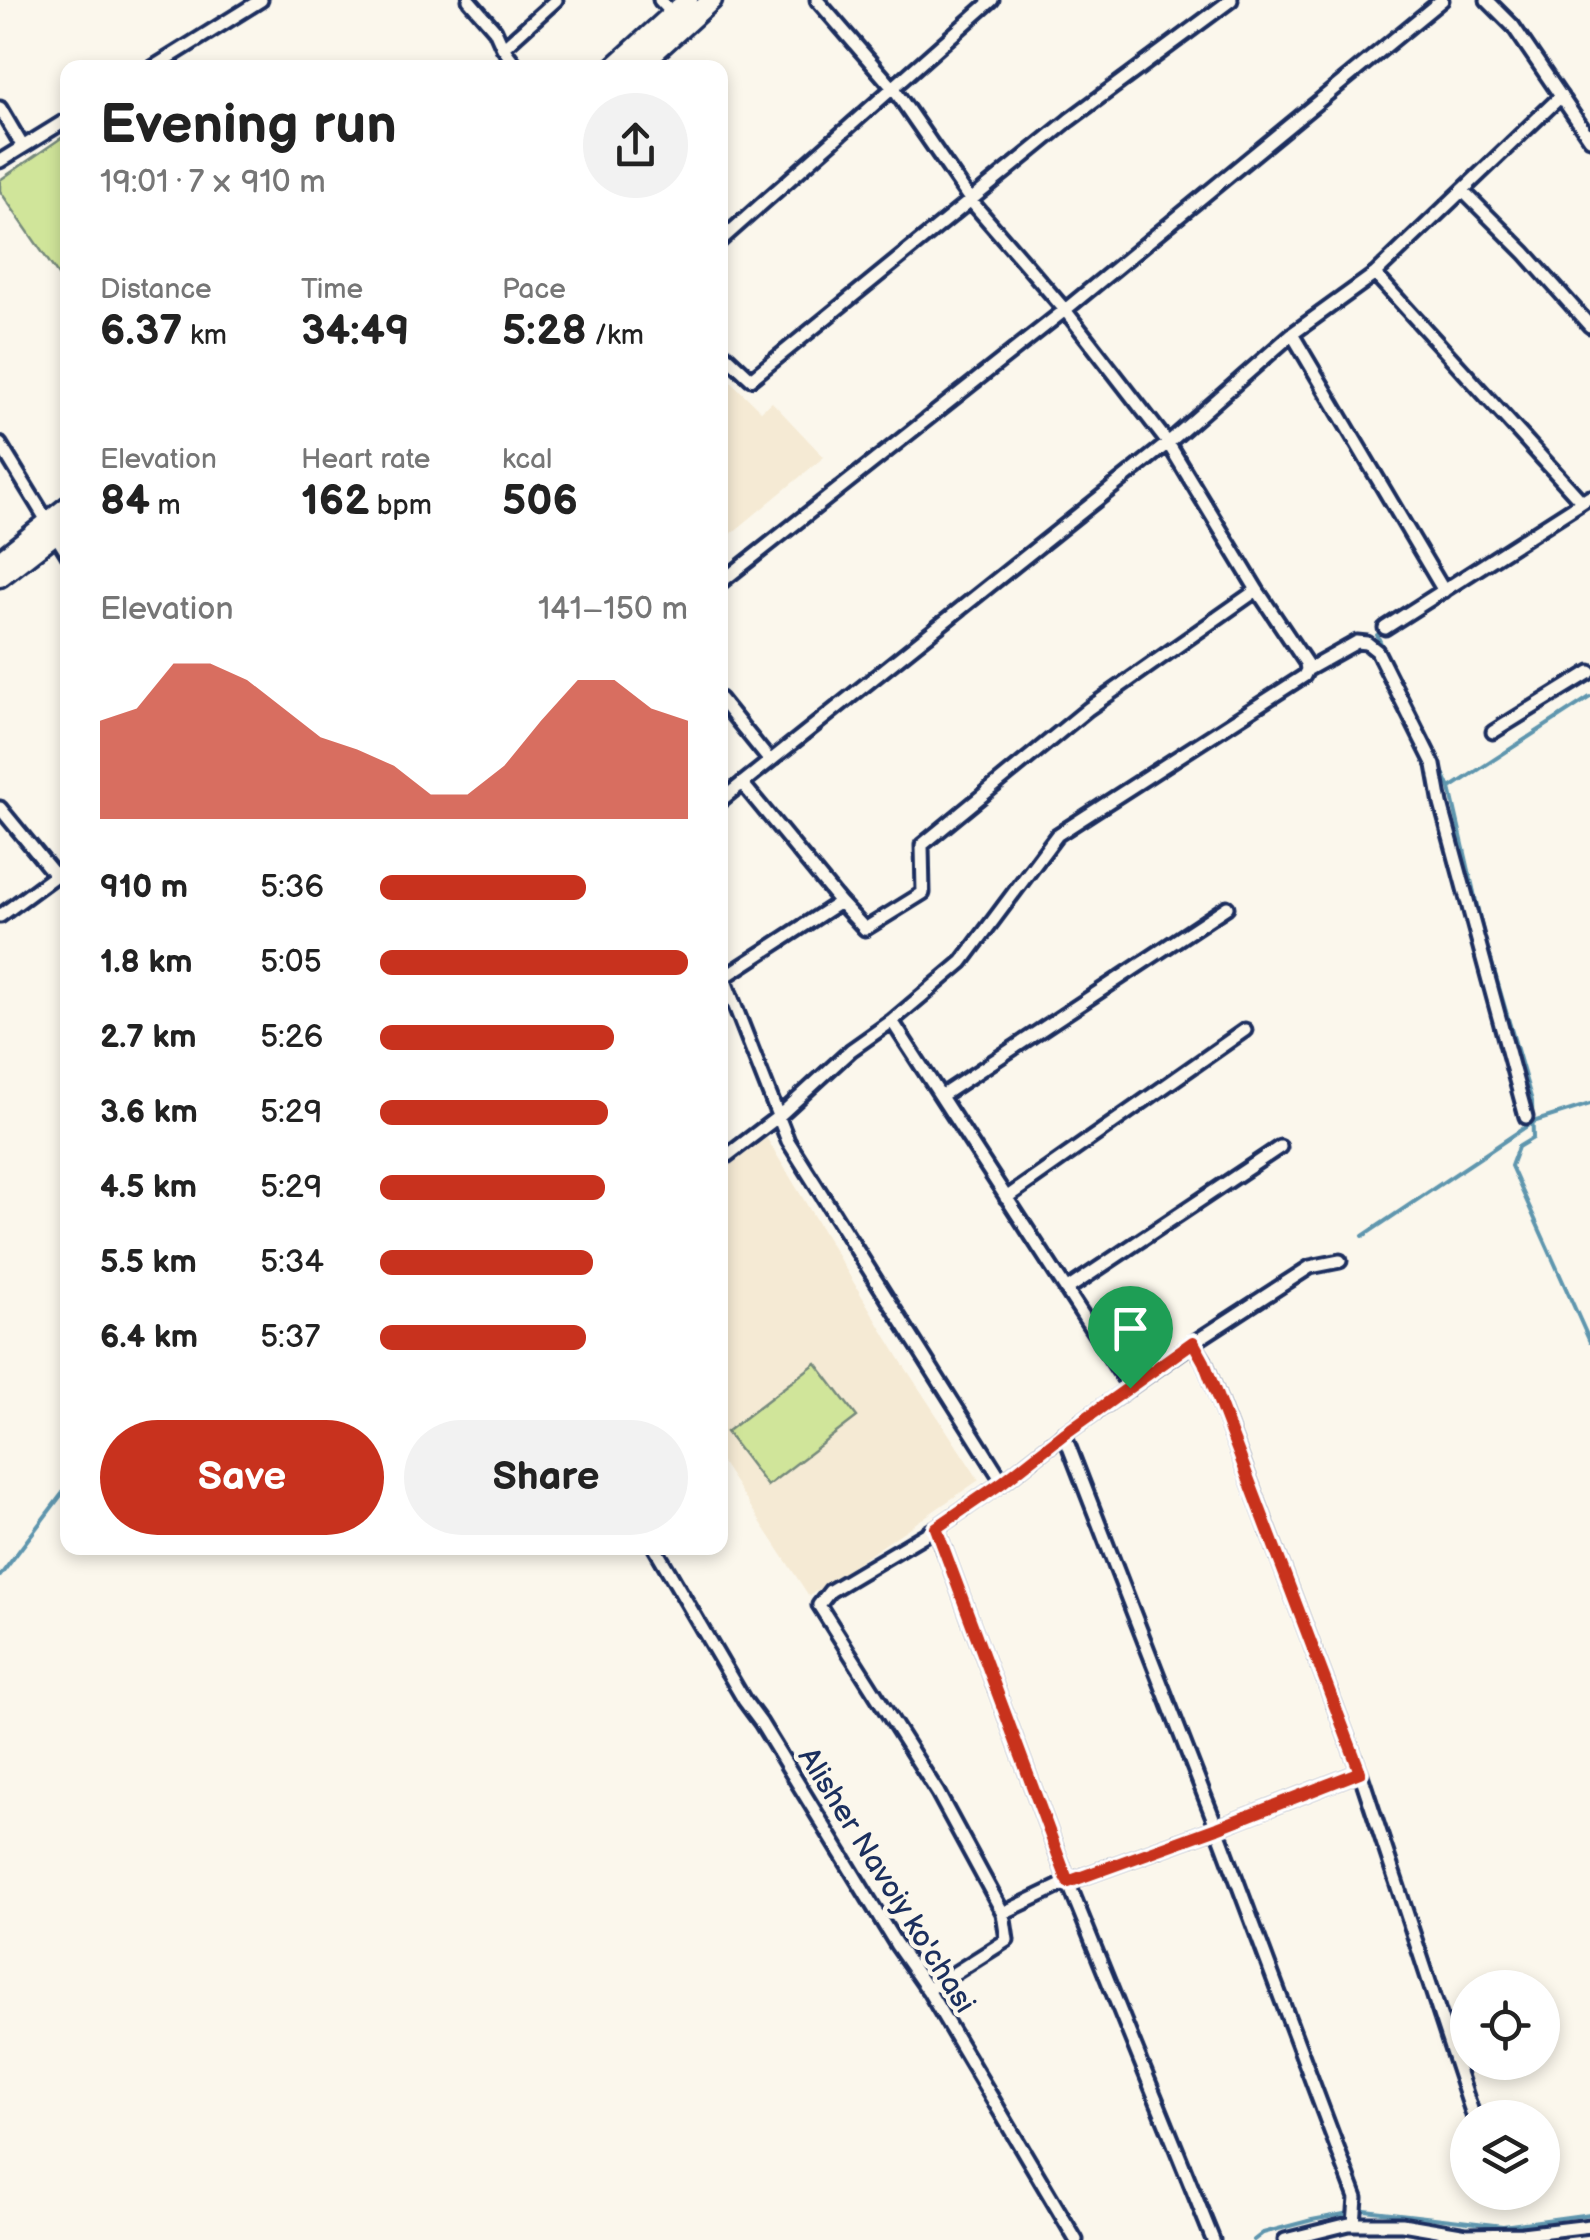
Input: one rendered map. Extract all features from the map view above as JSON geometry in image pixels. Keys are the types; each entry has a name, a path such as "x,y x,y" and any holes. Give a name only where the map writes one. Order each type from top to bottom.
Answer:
{"main road":[{"path":"620,60 667,7 688,0"},
{"path":"645,60 712,0"},
{"path":"0,560 57,526"},
{"path":"0,576 57,526"}],"street":[{"path":"165,60 262,0"},
{"path":"468,0 494,30 512,60"},
{"path":"504,48 556,0"},
{"path":"817,0 893,88 971,201 1064,310 1168,443 1307,670"},
{"path":"728,233 992,0"},
{"path":"728,357 752,379 1068,120 1230,0"},
{"path":"728,577 1064,310 1442,0"},
{"path":"1487,0 1513,26 1590,139"},
{"path":"728,794 1168,443 1292,334 1375,274 1561,96"},
{"path":"0,108 22,147"},
{"path":"0,161 60,124"},
{"path":"1462,190 1590,326"},
{"path":"1375,274 1586,500 1385,628"},
{"path":"1292,334 1444,591"},
{"path":"0,444 57,526"},
{"path":"742,783 865,928 923,892 922,846 1088,709 1258,590"},
{"path":"728,1155 962,962 1057,835 1304,676 1307,670 1357,642 1367,643 1377,651 1434,765 1441,804 1526,1117"},
{"path":"1493,732 1590,672"},
{"path":"728,710 770,761"},
{"path":"0,808 55,875"},
{"path":"0,916 60,872"},
{"path":"728,971 840,902"},
{"path":"941,1096 1226,907"},
{"path":"728,992 788,1141 1003,1482"},
{"path":"892,1021 1130,1388"},
{"path":"1006,1198 1245,1030"},
{"path":"1066,1290 1280,1147"},
{"path":"928,1990 1007,1940 1003,1913 938,1793 818,1606 830,1591 936,1528 1193,1342 1310,1267 1340,1260"},
{"path":"1193,1342 1211,1380 1360,1772 1468,2100"},
{"path":"1064,1434 1356,2198 1354,2224"},
{"path":"936,1528 1068,1882 1213,2240"},
{"name":"Alisher Navoiy ko'chasi","path":"659,1555 744,1700 928,1990 1076,2240"},
{"path":"1003,1913 1068,1882 1360,1772"},
{"path":"1286,2240 1354,2224 1402,2224 1467,2236 1590,2226"}],"shaded area":[{"path":"728,379 761,411 772,402 824,457 728,536"},
{"path":"766,1137 901,1361 979,1480 809,1596 728,1472 728,1167"}],"green space":[{"path":"60,139 60,278 0,191 0,180"},
{"path":"816,1363 857,1417 767,1486 728,1430"}],"waterway":[{"path":"1377,635 1418,721"},
{"path":"1452,787 1590,697"},
{"path":"1440,766 1450,788 1483,932 1532,1101 1533,1138 1518,1147 1511,1166 1590,1342"},
{"path":"1363,1236 1533,1122 1590,1104"},
{"path":"0,1576 60,1497"},
{"path":"1254,2240 1263,2233 1365,2210 1503,2226 1590,2214"}],"route":[{"path":"1193,1342 1204,1362 1360,1772 1068,1882 936,1528 1130,1388 1193,1342"}]}
